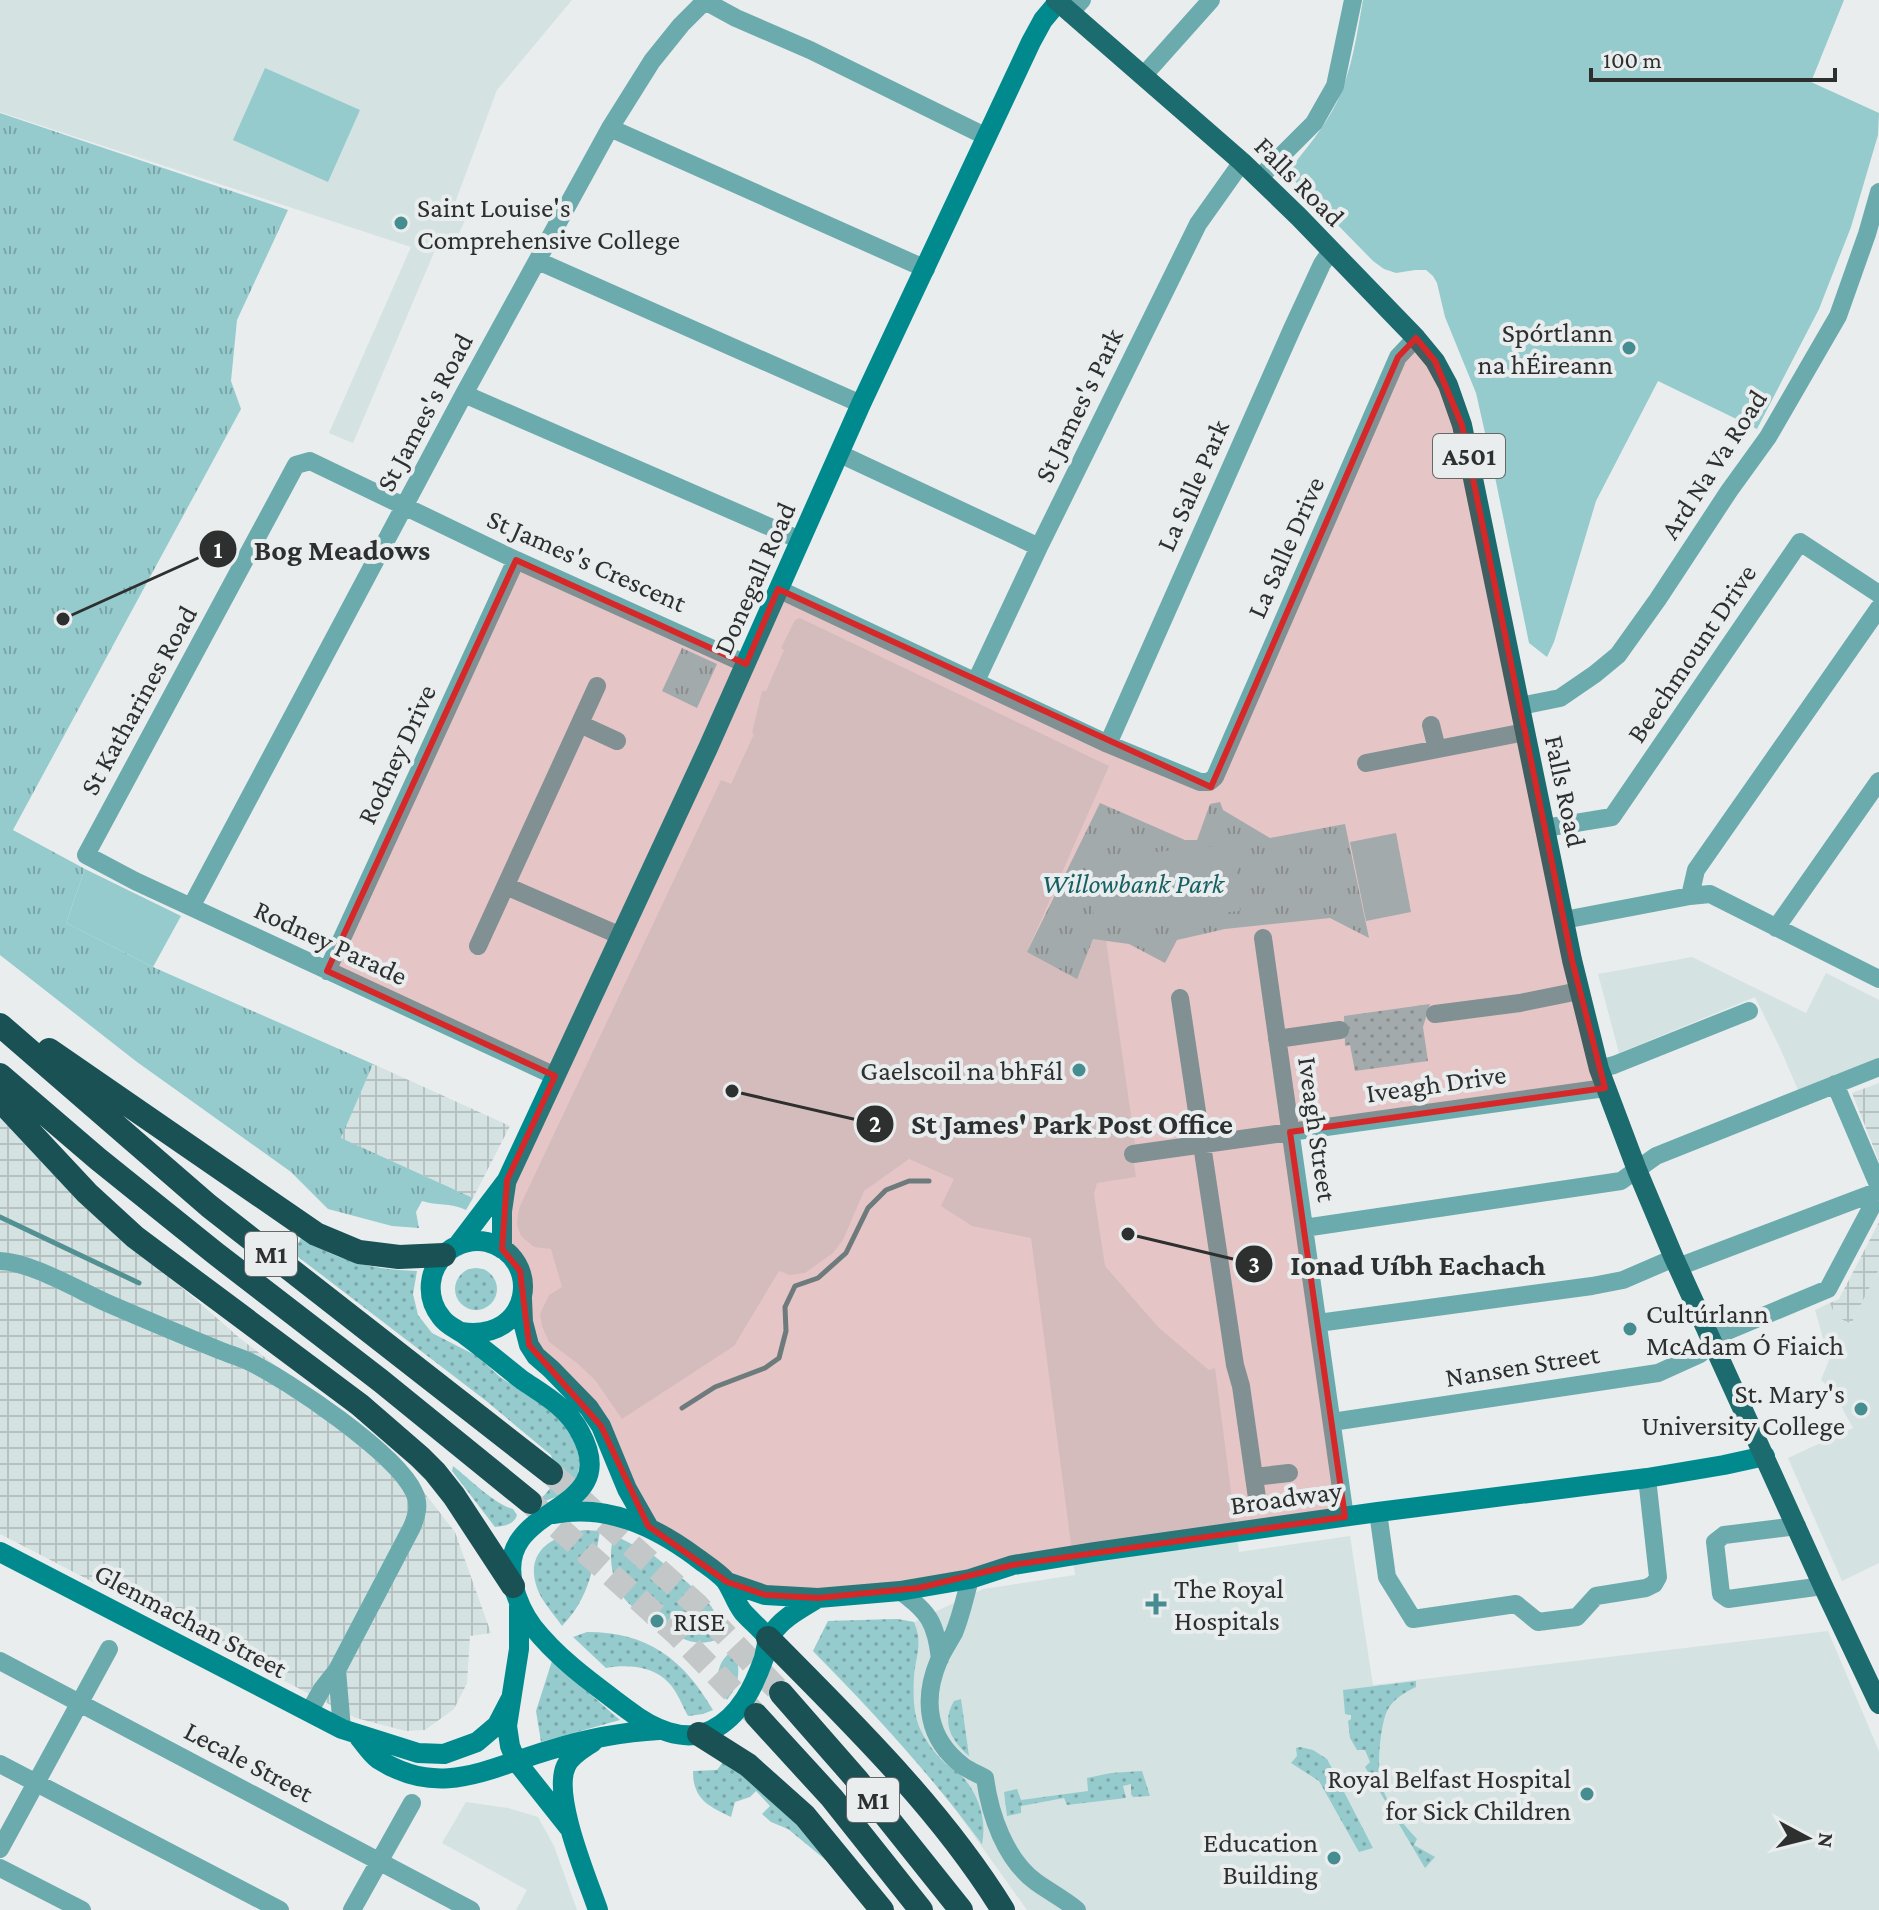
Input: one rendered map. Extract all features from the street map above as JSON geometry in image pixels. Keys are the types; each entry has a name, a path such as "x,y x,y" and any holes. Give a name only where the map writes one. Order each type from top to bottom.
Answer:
{"highway":[{"path":"0,1018 316,1234 359,1252 399,1257 451,1250"},
{"name":"M1","path":"0,1025 209,1206 551,1473"},
{"name":"M1","path":"0,1075 203,1244 381,1381 538,1509"},
{"path":"0,1100 87,1193 135,1237 360,1405 420,1457 454,1496 516,1596"},
{"path":"768,1638 900,1775 959,1846 1003,1910"},
{"name":"M1","path":"781,1693 868,1793 961,1910"},
{"name":"M1","path":"756,1715 832,1798 921,1910"},
{"path":"696,1735 748,1765 805,1816 882,1910"}],"main road":[{"name":"Falls Road","path":"1067,3 1299,217 1416,338 1435,361 1455,399 1579,991 1602,1079 1676,1262 1879,1704"}],"street":[{"path":"705,0 736,18 810,50 987,137"},
{"name":"St James's Road","path":"191,907 464,394 610,128 652,61 705,0"},
{"path":"1144,75 1211,0"},
{"path":"1259,178 1314,123 1335,86 1353,0"},
{"name":"Donegall Road","path":"451,1250 507,1180 746,664 861,404 1031,42 1043,20 1067,3"},
{"path":"610,128 926,269"},
{"name":"St James's Park","path":"976,681 1198,224 1242,162"},
{"name":"Ard Na Va Road","path":"1520,706 1560,698 1595,674 1618,655 1658,599 1768,437 1838,316 1879,192"},
{"name":"La Salle Park","path":"1108,744 1292,329 1331,251"},
{"path":"538,261 861,404"},
{"name":"La Salle Drive","path":"1108,744 1200,782 1209,782 1215,777 1398,357 1416,338"},
{"path":"464,394 800,540"},
{"path":"840,454 1039,547"},
{"name":"St Katharines Road","path":"86,855 296,465 310,461 405,506"},
{"name":"St James's Crescent","path":"405,506 746,664"},
{"name":"Beechmount Drive","path":"1545,828 1612,817 1800,542 1879,594"},
{"name":"Rodney Drive","path":"327,971 516,560"},
{"path":"778,589 1108,744"},
{"path":"1690,896 1696,870 1879,608"},
{"path":"478,946 597,686"},
{"path":"580,724 617,741"},
{"path":"1431,725 1437,749"},
{"path":"1366,763 1525,732"},
{"path":"1776,928 1879,781"},
{"name":"Rodney Parade","path":"86,855 135,881 555,1076"},
{"path":"506,886 621,936"},
{"path":"1564,920 1710,894 1776,928 1877,973"},
{"name":"Iveagh Street","path":"1263,938 1345,1517"},
{"path":"1435,1014 1579,991"},
{"path":"1180,998 1258,1505"},
{"name":"Iveagh Drive","path":"1133,1154 1290,1132 1602,1079 1614,1065 1749,1011"},
{"path":"1277,1039 1340,1030"},
{"path":"1304,1228 1621,1181 1656,1156 1879,1067"},
{"path":"1318,1323 1623,1280 1879,1190 1835,1084"},
{"name":"Donegall Road","path":"502,1249 502,1211 507,1180"},
{"name":"Nansen Street","path":"1332,1422 1658,1373 1700,1354 1725,1332 1828,1289 1879,1190"},
{"path":"538,1509 572,1499 582,1488 587,1480 588,1453 579,1430 564,1409 454,1328 434,1307 431,1280 435,1268 451,1250 468,1242 481,1241 510,1255 520,1271 523,1322 529,1345 536,1356 589,1408 601,1426 627,1489 648,1526"},
{"path":"0,1261 20,1263 246,1360 322,1407 359,1435 390,1462 410,1485 416,1495 417,1515 412,1527 337,1670 309,1712"},
{"path":"461,1332 477,1334 497,1330 511,1319 522,1299"},
{"name":"Broadway","path":"727,1582 765,1595 818,1598 900,1591 970,1579 1013,1565 1378,1512 1647,1478 1765,1456"},
{"path":"1254,1477 1289,1473"},
{"path":"1378,1512 1387,1577 1413,1619 1516,1604 1538,1622 1577,1617 1596,1596 1654,1584 1658,1577 1647,1478"},
{"path":"516,1596 532,1625 559,1656 637,1717 659,1730 696,1735 719,1726 739,1709 764,1656 768,1638 743,1613 727,1582 693,1555 634,1520 599,1512 538,1509"},
{"path":"538,1509 537,1521 521,1538 511,1556 519,1649 507,1726 516,1761 570,1829"},
{"path":"1797,1526 1724,1535 1715,1542 1721,1594 1728,1599 1823,1586"},
{"name":"Glenmachan Street","path":"0,1552 350,1732 418,1753 444,1754 477,1742 497,1725 510,1700"},
{"path":"970,1579 953,1634 929,1690 929,1713 936,1734 950,1754 985,1778 992,1811 1010,1853 1035,1881 1077,1910"},
{"path":"900,1591 913,1600 933,1624 940,1659"},
{"name":"Broadway","path":"768,1638 781,1622 818,1598"},
{"path":"0,1849 109,1649"},
{"name":"Lecale Street","path":"0,1661 471,1910"},
{"path":"337,1670 350,1732"},
{"name":"Glenmachan Street","path":"350,1732 376,1757 414,1775 431,1779 459,1778 603,1735 659,1730"},
{"path":"598,1910 570,1829 562,1776 567,1763 576,1753 603,1735"},
{"path":"0,1764 280,1910"},
{"path":"352,1910 412,1803"},
{"path":"0,1868 82,1910"}],"highlighted area":[{"path":"1416,338 1435,361 1462,425 1572,960 1605,1088 1290,1132 1345,1517 1013,1565 919,1588 818,1598 765,1595 727,1582 648,1526 601,1426 529,1345 520,1271 502,1249 507,1180 555,1076 327,971 516,560 746,664 778,589 1211,787 1398,357"}],"shaded area":[{"name":"Saint Louise's Comprehensive College","path":"0,0 572,0 497,90 453,208 466,218 457,238 441,236 353,443 329,433 411,247 0,112"},
{"path":"800,618 1109,766 1027,952 1093,939 1106,940 1135,1144 1131,1145 1136,1177 1097,1183 1094,1194 1105,1266 1159,1328 1209,1370 1215,1368 1239,1552 1350,1536 1373,1685 1828,1631 1879,1751 1879,1910 1027,1910 947,1798 871,1710 813,1651 828,1621 897,1619 914,1622 983,1589 1075,1575 1031,1238 972,1226 941,1206 954,1179 909,1159 864,1191 843,1240 833,1253 805,1273 790,1275 779,1271 734,1346 622,1419 595,1380 549,1342 540,1314 549,1295 562,1287 551,1249 534,1247 521,1236 517,1225 520,1206 721,780 731,784 754,734 762,691 766,691 784,650 781,648 795,620"},
{"path":"1692,957 1806,1013 1826,973 1879,1000 1879,1061 1798,1090 1755,997 1619,1053 1598,974"},
{"path":"373,1064 510,1126 473,1198 340,1138"},
{"path":"1879,1083 1879,1161 1852,1093"},
{"path":"0,1113 111,1226 242,1340 394,1454 455,1532 491,1633 470,1636 467,1683 454,1709 425,1730 406,1731 356,1718 0,1534"},
{"path":"1879,1222 1879,1269 1851,1324 1835,1316 1830,1303 1839,1299"},
{"name":"St. Mary's University College","path":"1879,1269 1879,1563 1842,1581 1788,1458 1853,1428 1833,1391 1821,1380 1829,1360 1815,1310 1830,1303 1835,1316 1851,1324"},
{"path":"466,1802 508,1808 538,1817 554,1846 577,1910 516,1910 527,1890 442,1843"}],"green space":[{"name":"Spórtlann na hÉireann","path":"1363,0 1844,0 1811,82 1879,113 1878,135 1851,227 1819,309 1757,429 1658,381 1596,501 1547,657 1529,643 1476,393 1445,317 1437,283 1426,270 1396,273 1373,261 1287,173 1337,102 1350,65"},
{"path":"265,68 360,110 328,182 233,140"},
{"path":"0,113 288,210 237,320 231,381 241,409 13,830 85,869 66,923 153,967 373,1064 341,1138 473,1198 466,1210 422,1201 416,1212 419,1228 392,1226 328,1209 291,1172 137,1062 0,955"},
{"path":"682,648 717,664 697,708 662,691"},
{"name":"Willowbank Park","path":"1220,802 1223,810 1270,838 1345,824 1369,938 1330,918 1225,929 1177,940 1165,963 1129,944 1093,939 1077,979 1027,952 1100,803 1185,840 1197,840 1210,804"},
{"path":"1396,833 1411,912 1366,921 1350,842"},
{"path":"1233,844 1240,911 1095,925 1088,859"},
{"path":"85,869 181,916 153,967 66,923"},
{"path":"1430,1004 1423,1027 1428,1061 1355,1071 1350,1045 1345,1046 1344,1016"},
{"path":"301,1238 357,1263 417,1271 413,1294 418,1315 432,1333 477,1356 500,1377 524,1393 534,1395 573,1432 580,1462 577,1479 561,1495 537,1502 547,1492 555,1475 551,1455 485,1400 293,1253"},
{"path":"476,1268 491,1274 497,1289 491,1304 476,1310 461,1304 455,1289 461,1274"},
{"path":"453,1466 490,1497 513,1509 517,1515 514,1521 495,1527 452,1471"},
{"path":"585,1530 600,1531 592,1569 578,1605 562,1626 539,1593 534,1575 535,1564 544,1547 563,1536"},
{"path":"614,1535 653,1555 688,1583 711,1606 727,1633 706,1642 684,1639 629,1604 613,1574 611,1550"},
{"path":"897,1619 914,1622 918,1636 914,1690 918,1725 936,1753 962,1776 973,1791 982,1817 982,1844 901,1744 813,1651 828,1621"},
{"path":"587,1632 628,1637 662,1652 689,1676 713,1710 688,1716 671,1686 655,1672 631,1666 606,1668 573,1637"},
{"path":"734,1650 738,1676 727,1700 720,1687 718,1673 723,1660"},
{"path":"552,1661 620,1720 541,1742 536,1711"},
{"path":"1416,1681 1416,1687 1403,1694 1387,1711 1379,1771 1388,1801 1417,1839 1414,1845 1435,1857 1425,1868 1365,1767 1370,1762 1365,1750 1357,1750 1350,1738 1348,1721 1351,1715 1345,1714 1343,1690"},
{"path":"961,1699 969,1756 957,1744 948,1724 954,1701"},
{"path":"1296,1748 1313,1750 1327,1759 1373,1848 1359,1852 1319,1781 1291,1763 1297,1756"},
{"path":"726,1758 777,1796 833,1866 788,1829 771,1822 762,1814 770,1806 756,1791 750,1797 735,1802 731,1817 704,1801 696,1789 693,1771 717,1770"},
{"path":"1142,1771 1150,1796 1133,1797 1131,1784 1123,1786 1126,1798 1067,1805 1064,1798 1021,1806 1021,1813 1007,1816 1004,1792 1017,1789 1021,1800 1088,1791 1087,1778"}],"waterway":[{"path":"682,1408 715,1387 765,1368 779,1358 786,1331 785,1307 795,1286 818,1278 846,1253 868,1208 886,1190 909,1181 929,1181"},
{"path":"0,1217 139,1283"}],"tunnel":[{"path":"551,1473 697,1605 781,1693"},
{"path":"531,1503 677,1634 756,1715"}],"place":[{"name":"Saint Louise's Comprehensive College","path":"401,223"},
{"name":"Spórtlann na hÉireann","path":"1629,348"},
{"name":"Bog Meadows","path":"63,619"},
{"name":"Gaelscoil na bhFál","path":"1079,1070"},
{"name":"St James' Park Post Office","path":"732,1091"},
{"name":"Ionad Uíbh Eachach","path":"1128,1234"},
{"name":"Cultúrlann McAdam Ó Fiaich","path":"1630,1329"},
{"name":"St. Mary's University College","path":"1861,1409"},
{"name":"The Royal Hospitals","path":"1156,1604"},
{"name":"RISE","path":"657,1621"},
{"name":"Royal Belfast Hospital for Sick Children","path":"1587,1794"},
{"name":"Education Building","path":"1334,1858"}]}
